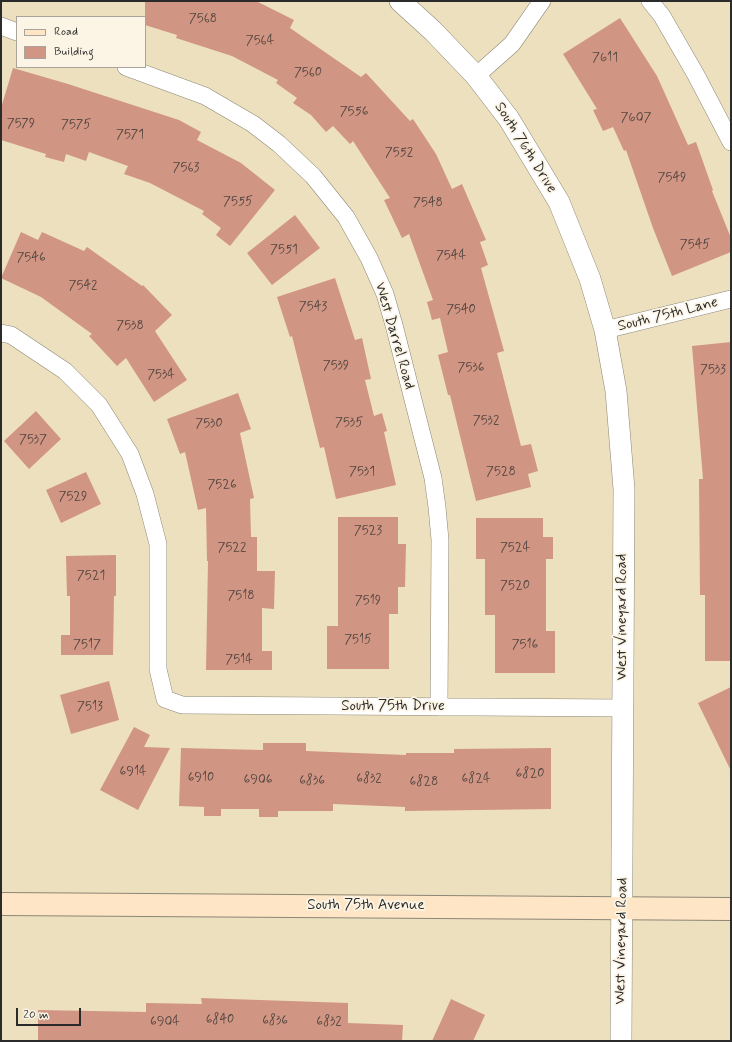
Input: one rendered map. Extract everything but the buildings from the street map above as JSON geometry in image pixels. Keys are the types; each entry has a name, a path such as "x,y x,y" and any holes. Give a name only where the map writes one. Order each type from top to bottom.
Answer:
{"main road":[{"name":"South 75th Avenue","path":"1,904 623,907 731,909"}],"street":[{"name":"South 76th Drive","path":"400,1 433,31 476,76 510,119 559,202"},
{"path":"476,76 512,44 542,1"},
{"path":"650,1 662,16 696,75 731,142"},
{"path":"1,26 16,32"},
{"name":"West Darrel Road","path":"129,68 205,96 253,124 279,144 313,176 346,217 369,258 385,294 433,478 440,540 438,707"},
{"name":"West Vineyard Road","path":"559,202 590,279 605,330 616,391 624,489 623,907 621,1041"},
{"name":"South 75th Lane","path":"605,330 731,300"},
{"name":"South 75th Drive","path":"1,333 11,335 65,371 99,404 130,454 145,494 158,544 158,669 165,699 182,705 623,708"}]}
